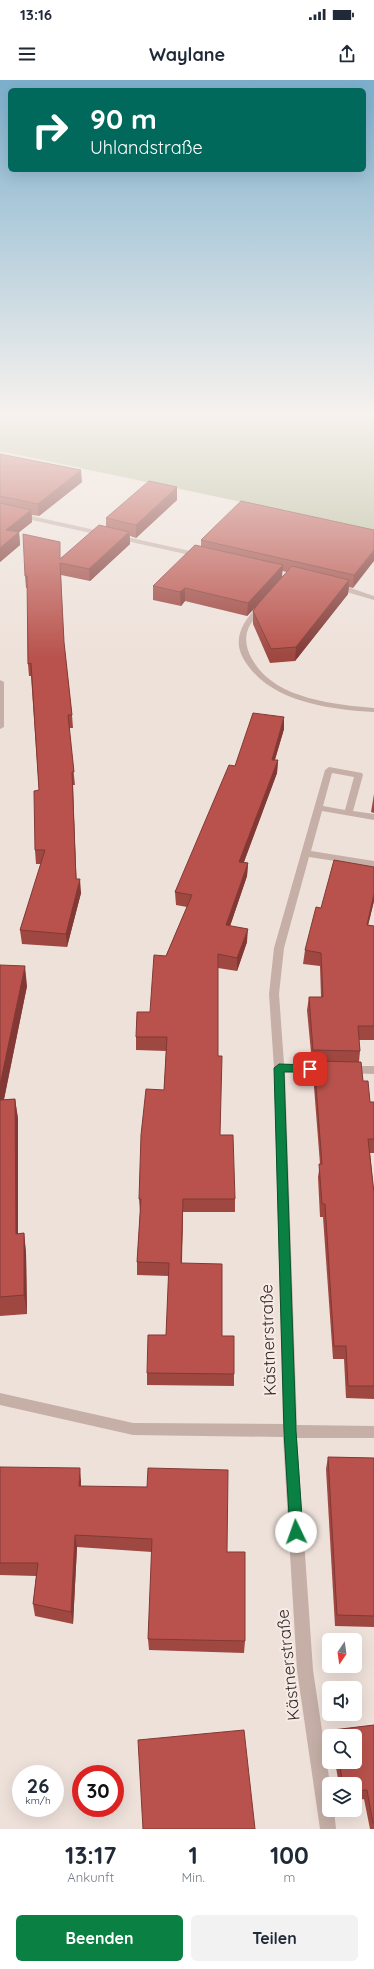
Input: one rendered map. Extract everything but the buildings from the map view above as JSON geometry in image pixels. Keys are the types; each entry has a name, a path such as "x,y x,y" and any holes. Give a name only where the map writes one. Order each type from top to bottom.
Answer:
{"street":[{"path":"0,511 204,556"},
{"path":"326,584 374,598"},
{"path":"268,600 246,624 243,634 242,647 246,658 254,669 265,679 288,693 311,701 333,706 374,710"},
{"path":"0,682 0,728"},
{"name":"Kästnerstraße","path":"328,1829 304,1670 290,1431 279,1068 274,994 279,948 329,770 359,775 348,813"},
{"path":"318,808 374,817"},
{"path":"305,853 374,864"},
{"path":"279,1068 374,1070"},
{"path":"0,1399 133,1429 374,1432"}],"green space":[{"path":"202,494 374,494 374,530"}],"route":[{"path":"296,1532 290,1431 279,1068 310,1069"}]}
